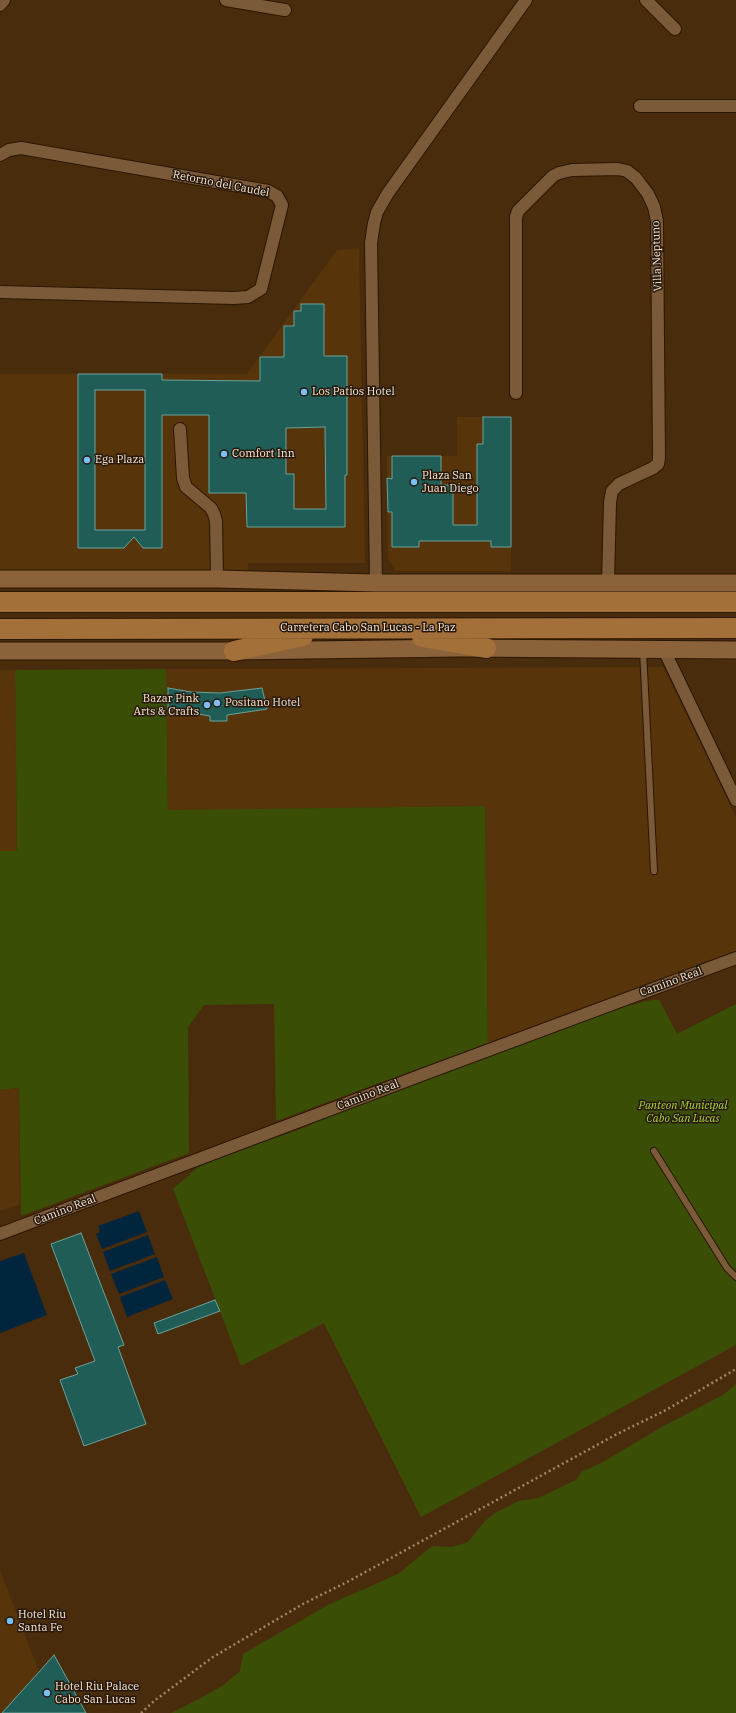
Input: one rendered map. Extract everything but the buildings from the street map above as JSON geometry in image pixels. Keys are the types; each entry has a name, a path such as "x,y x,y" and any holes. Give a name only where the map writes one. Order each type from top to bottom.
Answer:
{"highway":[{"path":"0,599 21,602"},
{"path":"0,602 736,602"},
{"name":"Carretera Cabo San Lucas - La Paz","path":"0,628 736,628"},
{"path":"234,651 341,628"},
{"path":"369,628 486,648"}],"main road":[{"path":"0,580 217,579 376,583 736,583"},
{"path":"0,651 234,651 486,648 736,650"}],"street":[{"path":"0,5 4,0"},
{"path":"226,0 285,10"},
{"path":"376,583 370,243 374,223 377,212 388,193 526,0"},
{"path":"646,0 675,29"},
{"path":"640,106 736,106"},
{"name":"Retorno del Caudel","path":"0,155 9,150 21,148 260,190 277,196 282,205 261,289 248,297 234,298 0,292"},
{"name":"Villa Neptuno","path":"516,393 516,217 518,211 552,176 567,170 618,169 627,171 636,178 648,194 654,207 657,221 659,458 658,464 653,468 619,484 612,491 610,502 608,583"},
{"path":"180,429 183,478 186,487 211,508 216,521 217,579"},
{"path":"664,650 736,800"},
{"name":"Camino Real","path":"0,1234 736,958"}],"lane":[{"path":"643,650 654,871"},
{"path":"654,1151 727,1268 736,1277"}],"path":[{"path":"141,1713 154,1701 213,1657 303,1604 349,1581 617,1434 666,1410 736,1369"}],"shaded area":[{"path":"359,248 365,563 248,563 248,572 0,571 0,374 247,374 337,250"},
{"path":"457,417 511,417 511,571 396,571 388,558 387,456 457,456"},
{"path":"663,667 736,817 736,951 488,1043 485,806 168,810 166,669"},
{"path":"0,670 15,670 17,851 0,851"},
{"path":"19,1088 20,1204 0,1211 0,1090"},
{"name":"Hotel Riu Santa Fe","path":"0,1570 39,1672 2,1713 0,1713"}],"green space":[{"path":"166,669 168,810 485,806 488,1043 276,1121 274,1004 204,1005 188,1027 189,1153 21,1216 19,1088 0,1090 0,851 17,851 15,670"},
{"name":"Panteon Municipal Cabo San Lucas","path":"652,1000 659,1000 677,1034 736,1004 736,1345 421,1517 324,1323 241,1366 173,1189 197,1168 209,1161 306,1127 324,1117 614,1009"},
{"path":"736,1384 736,1713 171,1713 222,1686 240,1671 243,1654 328,1605 398,1574 432,1546 452,1547 468,1542 485,1521 495,1513 519,1501 538,1498 576,1480 581,1472 603,1462 660,1428 723,1395"}],"water":[{"path":"139,1211 147,1232 102,1249 96,1234 100,1232 98,1226"},
{"path":"148,1235 155,1254 110,1271 103,1252"},
{"path":"24,1253 47,1315 0,1333 0,1261"},
{"path":"157,1257 164,1277 119,1294 111,1274"},
{"path":"165,1280 173,1299 127,1317 120,1297"}],"place":[{"name":"Los Patios Hotel","path":"304,392"},
{"name":"Comfort Inn","path":"224,454"},
{"name":"Ega Plaza","path":"87,460"},
{"name":"Plaza San Juan Diego","path":"414,482"},
{"name":"Positano Hotel","path":"217,703"},
{"name":"Bazar Pink Arts & Crafts","path":"207,705"},
{"name":"Hotel Riu Santa Fe","path":"10,1621"},
{"name":"Hotel Riu Palace Cabo San Lucas","path":"47,1693"}]}
